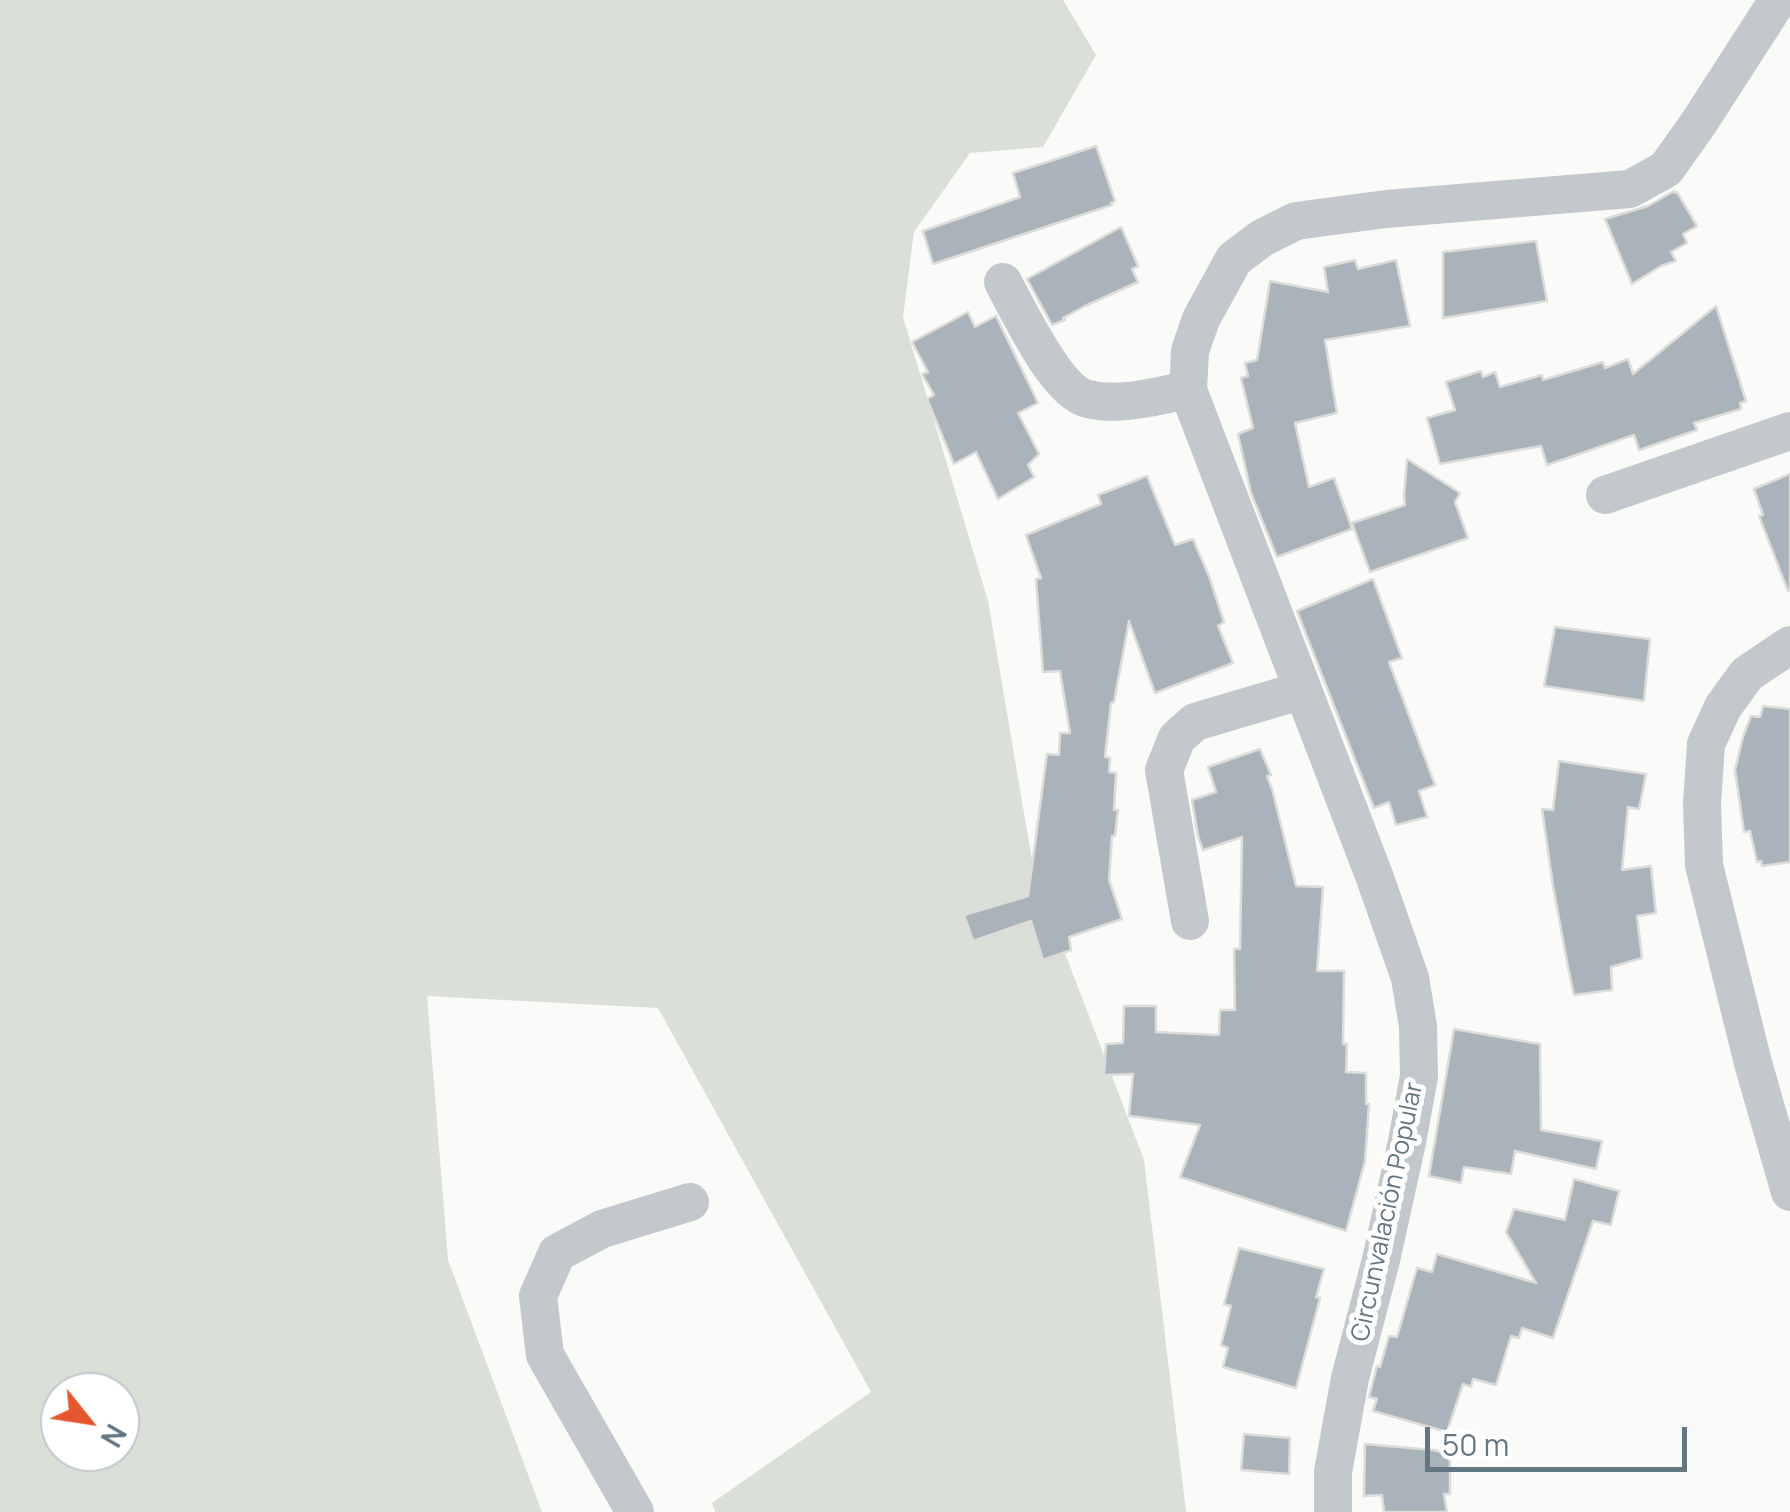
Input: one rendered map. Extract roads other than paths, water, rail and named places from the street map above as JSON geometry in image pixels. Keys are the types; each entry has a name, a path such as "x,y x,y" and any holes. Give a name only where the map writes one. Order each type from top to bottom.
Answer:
{"street":[{"path":"1002,282 1060,381 1084,399 1120,402 1188,390 1190,351 1201,319 1234,259 1262,238 1296,221 1386,209 1630,189 1666,169 1778,0"},
{"name":"Circunvalación Popular","path":"1188,390 1375,878 1410,978 1418,1026 1419,1076 1408,1142 1350,1378 1333,1472 1332,1512"},
{"path":"1605,494 1790,431"},
{"path":"1790,645 1747,674 1723,707 1706,744 1702,804 1704,866 1790,1192"},
{"path":"1190,922 1164,770 1177,738 1194,722 1303,690"},
{"path":"635,1512 545,1355 538,1296 557,1253 602,1229 690,1202"}]}
